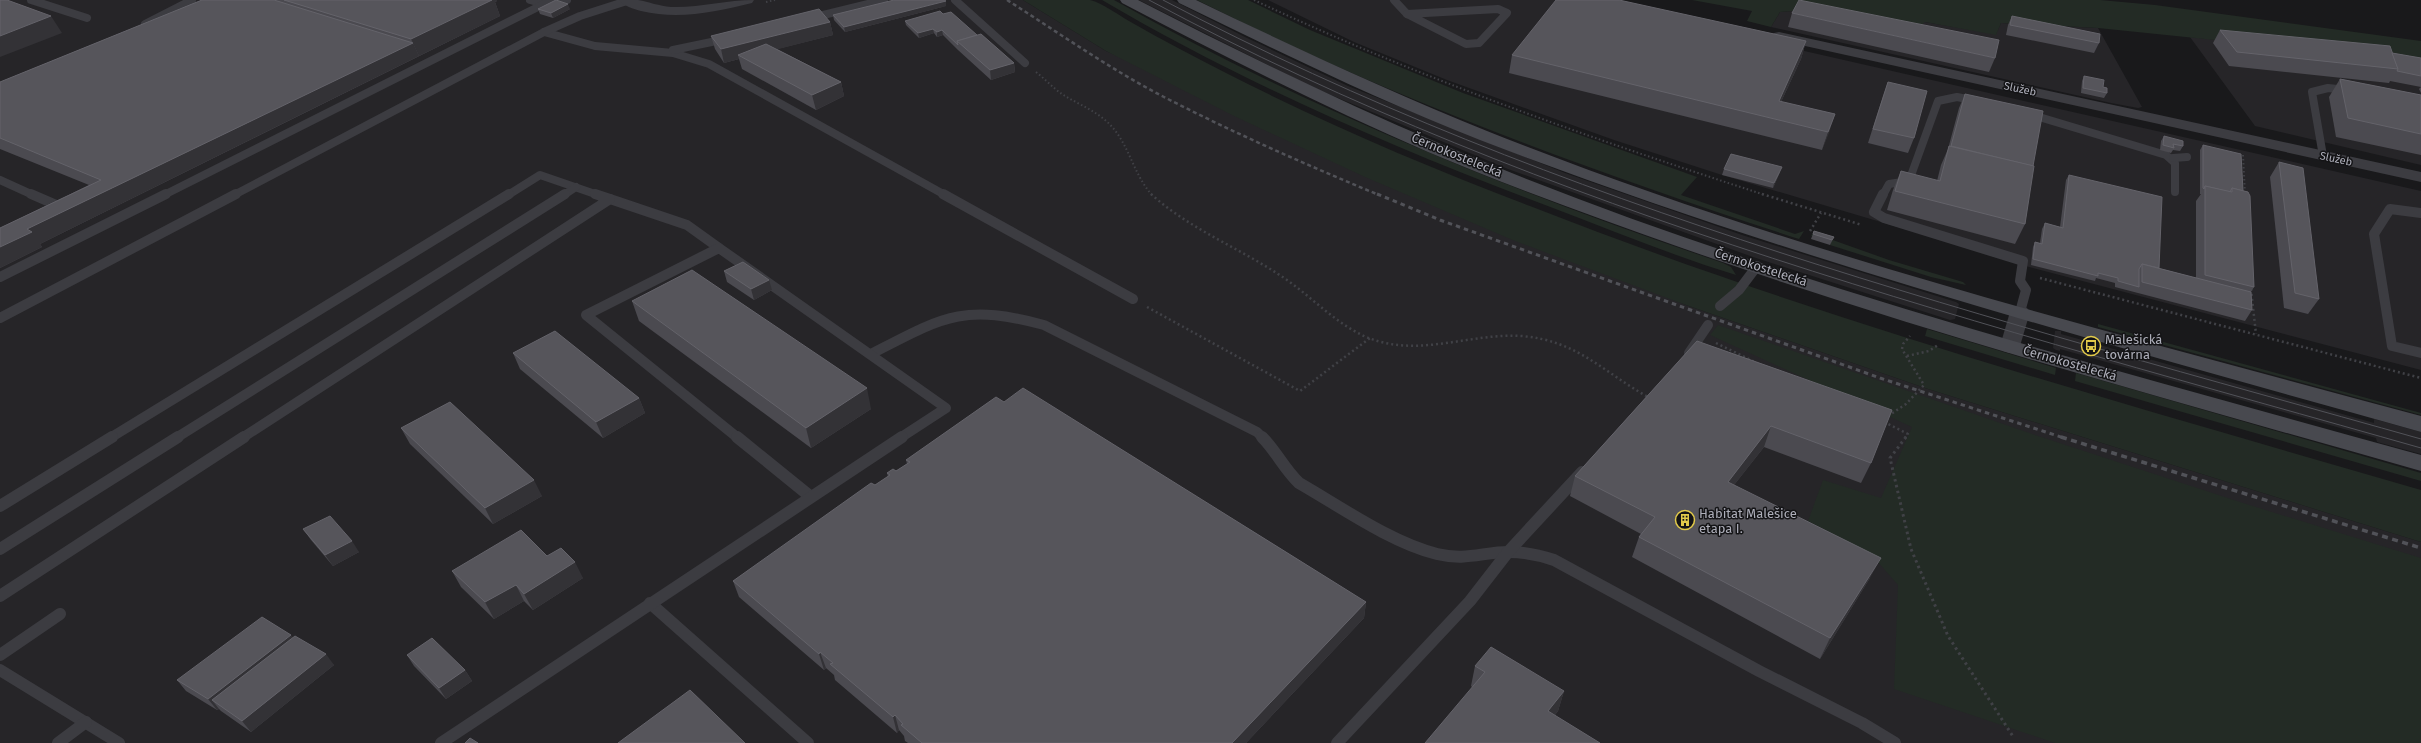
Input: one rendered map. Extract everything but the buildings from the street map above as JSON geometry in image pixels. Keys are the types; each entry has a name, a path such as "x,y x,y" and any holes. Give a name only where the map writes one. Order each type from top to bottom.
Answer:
{"main road":[{"name":"Černokostelecká","path":"1127,0 1250,65 1396,131 1560,196 1757,266 2010,346 2421,463"},
{"path":"1184,0 1285,50 1364,85 1568,167 1780,240 2020,312 2421,424"}],"street":[{"path":"626,0 652,8 683,11 715,8 747,0"},
{"name":"Služeb","path":"1765,33 2421,177"},
{"path":"2010,346 2020,312"}],"lane":[{"path":"31,0 87,18"},
{"path":"139,26 192,0"},
{"path":"531,0 544,4"},
{"path":"0,277 544,4 567,0"},
{"path":"0,318 544,32 580,16 626,0"},
{"path":"800,21 884,0"},
{"path":"956,0 1025,62"},
{"path":"1394,0 1407,14 1466,44 1479,43 1507,13 1498,9 1407,14"},
{"path":"544,32 587,45 613,49 667,51 738,36"},
{"path":"667,51 709,64 1133,299"},
{"path":"2323,156 2312,92 2328,88 2353,91"},
{"path":"1987,103 1958,97 1944,98 1938,101 1909,181 1889,184 1874,209 1874,212 1884,218 2024,261 2020,281 2026,290 2020,312"},
{"path":"2021,112 2173,158 2187,157"},
{"path":"2173,158 2175,163 2175,192"},
{"path":"0,506 540,175 687,225 946,408 441,743"},
{"path":"0,180 61,207 48,213"},
{"path":"0,549 576,187"},
{"path":"0,596 610,199"},
{"path":"2421,213 2390,209 2374,234 2392,346 2421,353"},
{"path":"719,248 586,315 810,497"},
{"path":"1720,306 1740,290 1757,266"},
{"path":"871,354 940,320 975,313 1044,325 1257,432 1276,451 1286,470 1299,483 1400,540 1437,554 1469,558 1508,552 1533,553 1554,560 1759,671 1862,723 1894,743"},
{"path":"1680,364 1708,325"},
{"path":"1337,743 1470,601 1508,552 1592,461"},
{"path":"650,603 808,743"},
{"path":"0,656 60,614"},
{"path":"0,670 119,743"},
{"path":"58,743 86,722"}],"path":[{"path":"1254,0 1314,29 1464,90 1706,177 1866,226"},
{"path":"1025,62 1060,92 1112,127 1123,141 1135,172 1150,193 1178,216 1264,263 1358,333 1370,338 1410,347 1490,337 1522,336 1551,342 1581,352 1608,369 1631,388 1650,398"},
{"path":"2242,150 2245,197"},
{"path":"2021,273 2421,378"},
{"path":"2251,283 2256,334"},
{"path":"1133,299 1300,391 1370,338"},
{"path":"1911,335 1903,344 1902,349 1924,382 1924,385 1906,404 1881,420 1908,434 1890,458 1911,549 1948,636 2014,738"},
{"path":"1701,336 1758,363"},
{"path":"1907,356 1929,351 1940,344"}],"shaded area":[{"path":"0,0 1023,0 1106,51 1686,305 1928,389 2421,542 2421,743 0,743"},
{"path":"1023,0 1090,0 1105,6 1154,35 1228,74 1302,110 1378,144 1530,206 1639,247 1750,286 1972,358 2421,490 2421,542 1928,389 1686,305 1515,241 1365,177 1234,116 1106,51"},
{"path":"1102,0 1114,0 1187,40 1261,77 1412,146 1567,207 1723,263 1731,267 1736,275 1690,260 1495,186 1380,139 1323,114 1211,60"},
{"path":"1139,0 1172,0 1348,86 1565,173 1742,235 1956,302 1959,304 1955,319 1950,320 1753,257 1508,169 1312,87"},
{"path":"1197,0 1248,0 1310,30 1463,93 1697,177 1681,195 1795,234 1804,231 1799,239 1722,214 1569,160 1418,101 1270,36"},
{"path":"1268,0 1588,0 1588,2 2421,191 2421,370 2014,263 2002,258 1722,175 1614,140 1447,80 1354,42"},
{"path":"1692,0 2100,0 2155,5 2421,41 2421,61 2098,28 2001,23 1996,35 1925,22 1913,32 1868,22 1792,11 1780,12 1771,27 1747,21 1752,11"},
{"path":"1792,11 1868,22 1925,22 1996,34 2001,23 2098,28 2142,107 2138,108 2111,103 1771,27 1780,12"},
{"path":"2190,37 2421,61 2421,165 2255,126"},
{"path":"1813,233 1889,260 1963,282 1966,285 1931,277 1830,245 1831,242 1811,236"},
{"path":"2098,324 2421,413 2421,415 2098,327"},
{"path":"1718,325 2032,434 2243,503 2421,558 2421,743 2055,743 1894,689 1898,585 1871,554 1808,521 1823,480 1881,498 1912,427 1710,335"},
{"path":"1927,329 2056,368 2055,375 1925,336"},
{"path":"2055,331 2061,331 2061,334 2374,423 2374,419 2421,432 2421,454 2377,442 2376,438 2060,349 2060,351 2056,350 2053,348"},
{"path":"2076,373 2421,473 2421,481 2075,381"}],"tram line":[{"path":"1149,0 1300,76 1455,143 1612,203 1772,258 1934,309 2421,448"},
{"path":"1163,0 1313,74 1466,139 1622,199 1780,252 1940,302 2100,349 2421,439"}],"railway":[{"path":"1007,0 1104,63 1164,97 1271,148 1379,195"},
{"path":"1377,194 1440,220 1880,378 2064,438"},
{"path":"2061,437 2421,548"}],"place":[{"name":"Malešická továrna","path":"2091,346"},
{"name":"Habitat Malešice etapa I.","path":"1685,520"}]}
